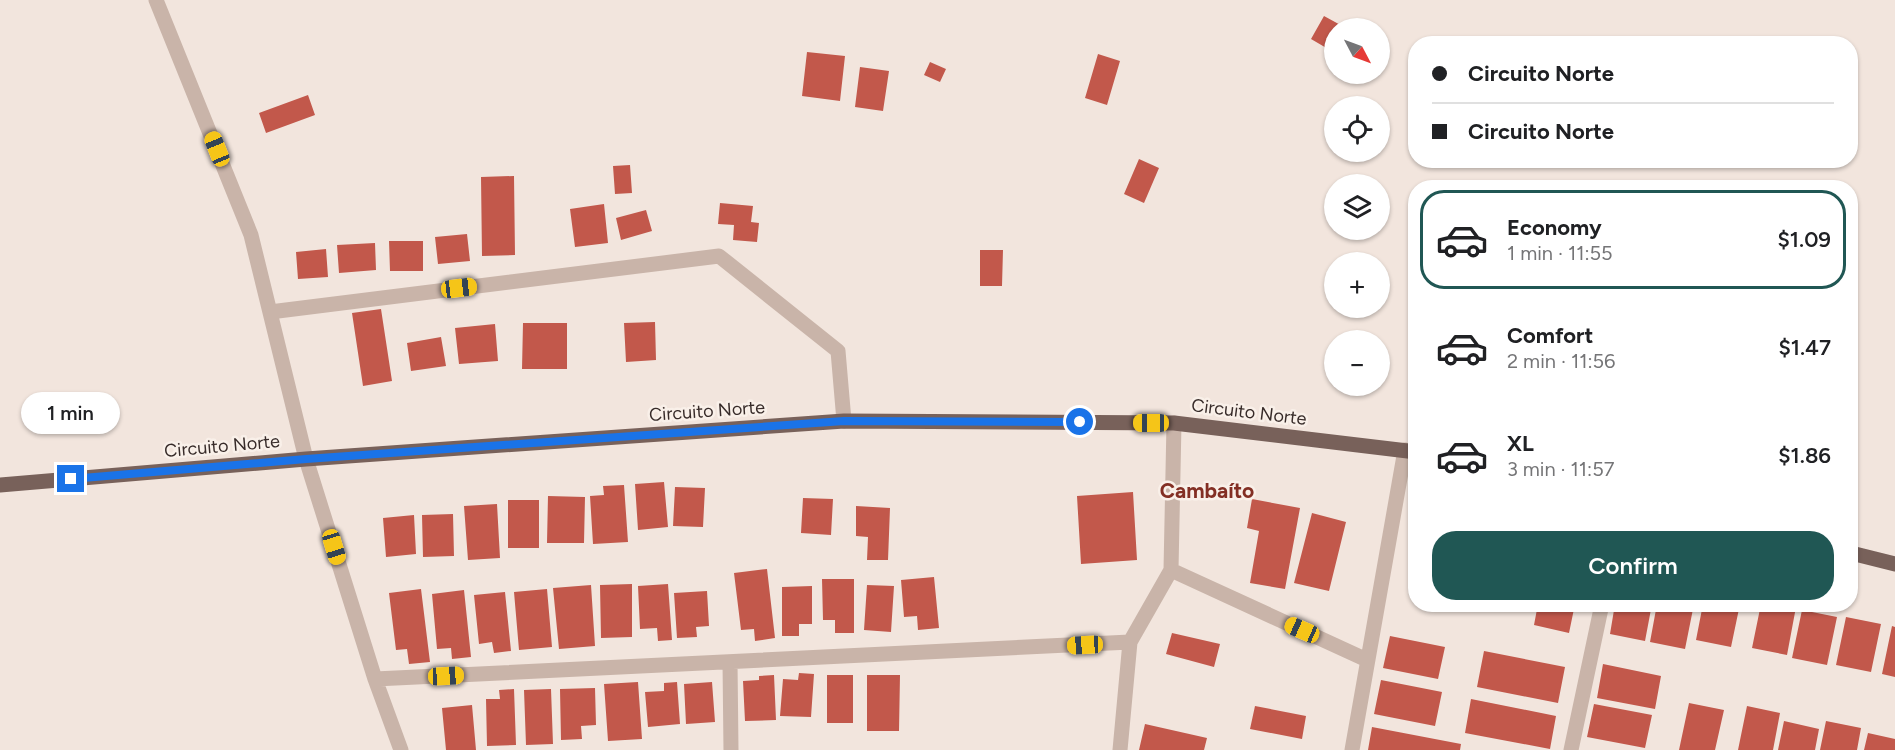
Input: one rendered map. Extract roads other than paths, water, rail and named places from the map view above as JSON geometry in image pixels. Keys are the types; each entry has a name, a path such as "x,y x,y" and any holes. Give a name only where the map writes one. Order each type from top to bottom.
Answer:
{"main road":[{"name":"Circuito Norte","path":"0,485 306,459 844,421 1174,423 1408,451"},
{"path":"1858,555 1895,564"}],"street":[{"path":"156,0 252,235 306,459 375,679 401,750"},
{"path":"270,312 719,256 838,351 844,421"},
{"path":"1120,750 1130,642 1171,570 1174,423"},
{"path":"1352,750 1367,660 1408,465"},
{"path":"1171,570 1367,660"},
{"path":"1571,750 1600,612"},
{"path":"375,679 1130,642"},
{"path":"730,662 731,750"}],"district":[{"name":"Cambaíto","path":"1207,490"}]}
